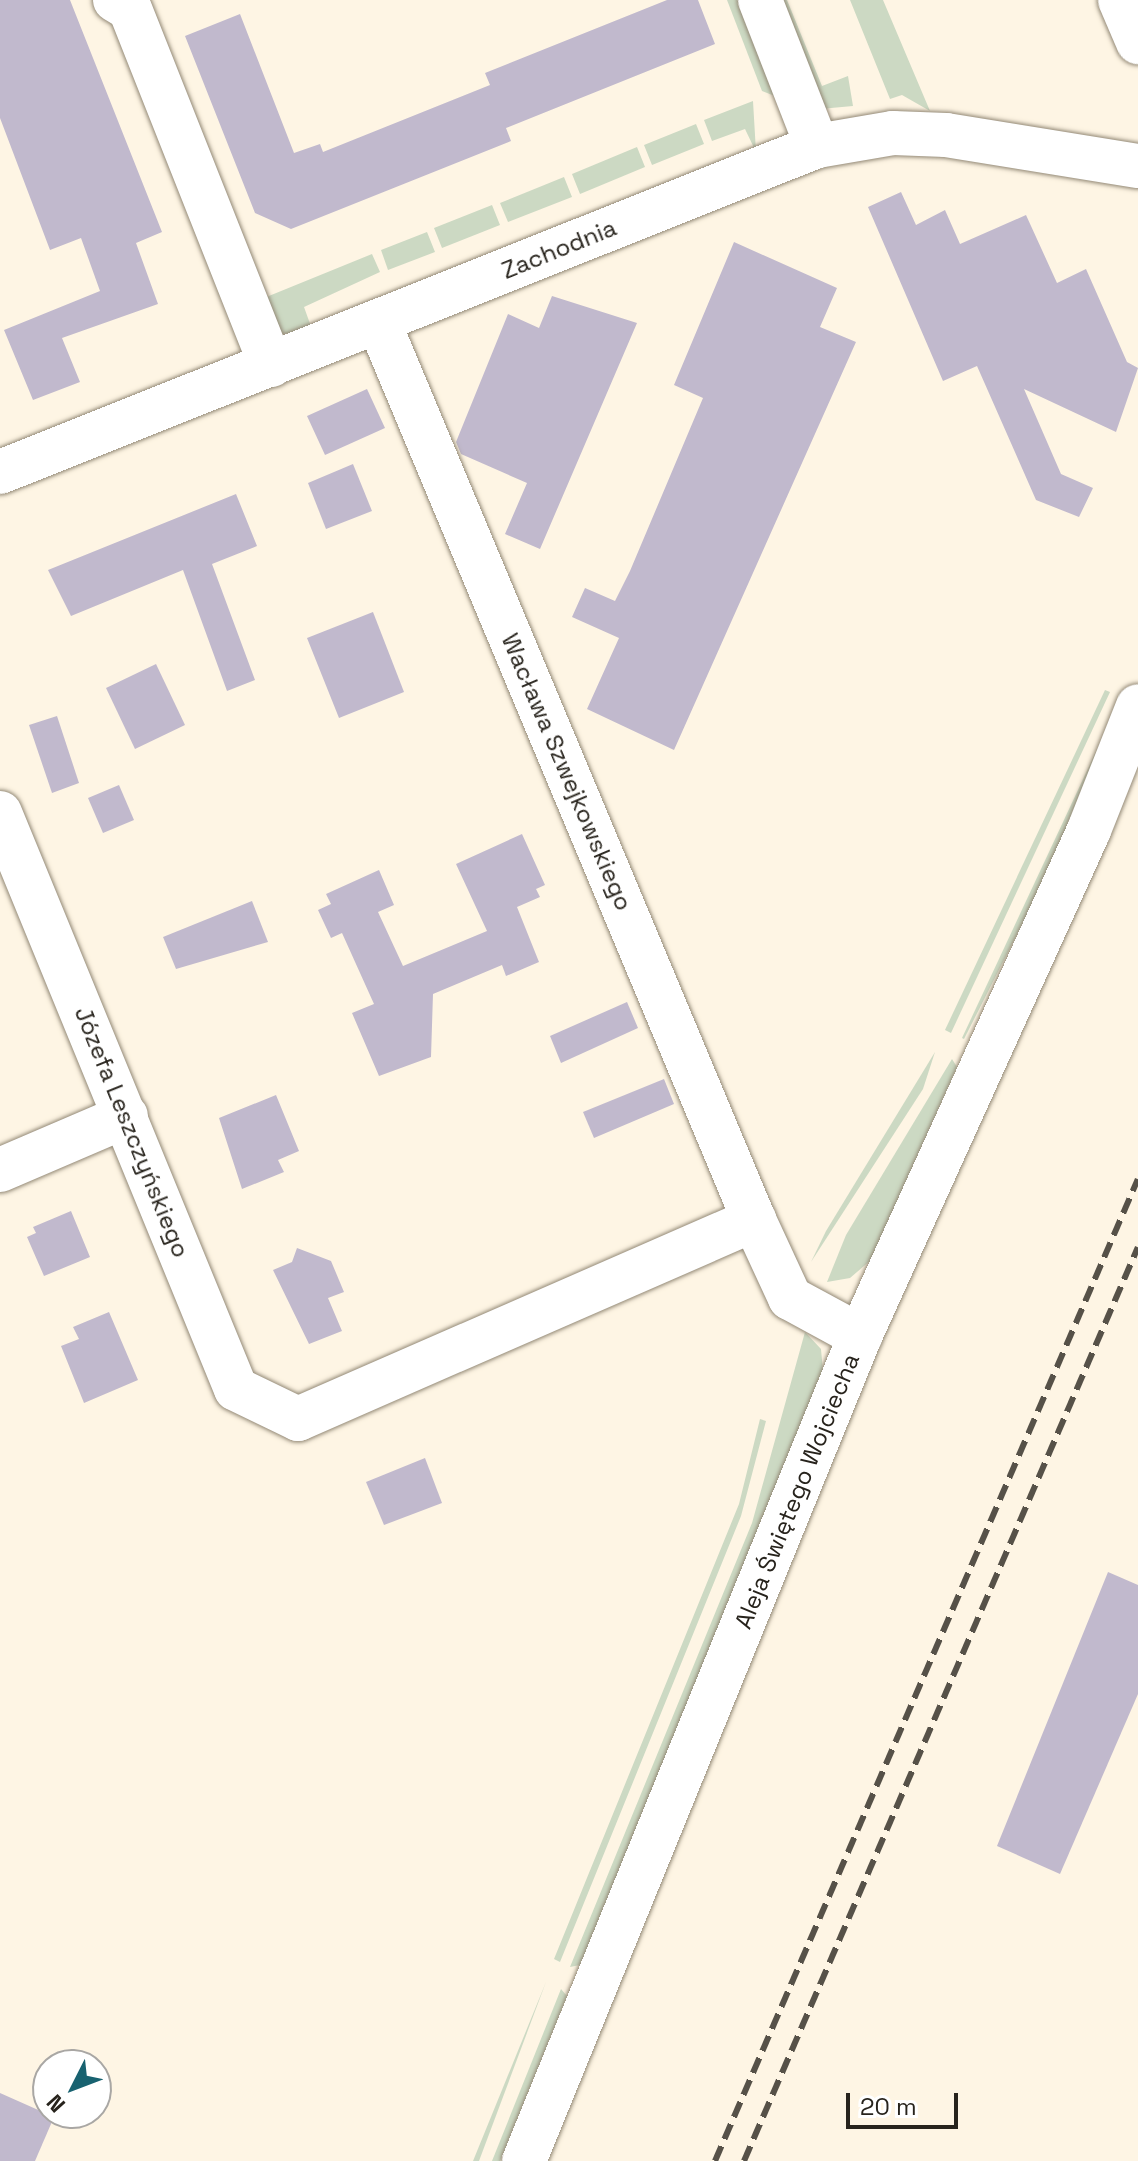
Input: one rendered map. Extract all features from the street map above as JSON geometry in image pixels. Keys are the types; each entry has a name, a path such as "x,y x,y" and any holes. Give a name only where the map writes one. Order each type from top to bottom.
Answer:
{"street":[{"path":"760,0 817,146"},
{"path":"1120,0 1138,42"},
{"path":"133,3 271,365"},
{"name":"Zachodnia","path":"0,472 817,146 893,133 946,135 1138,166"},
{"name":"Wacława Szwejkowskiego","path":"379,323 754,1220 790,1298 860,1336"},
{"name":"Aleja Świętego Wojciecha","path":"524,2161 860,1336 1089,830 1138,706"},
{"name":"Aleja Świętego Wojciecha","path":"1089,830 1138,759"},
{"name":"Józefa Leszczyńskiego","path":"0,813 236,1389 298,1419 754,1220"},
{"path":"0,1170 126,1116"}],"green space":[{"path":"727,0 742,0 780,98 762,91"},
{"path":"777,0 787,0 822,86 848,76 853,106 820,109"},
{"path":"850,0 883,0 930,111 902,95 890,99"},
{"path":"753,101 756,152 745,129 712,141 704,120"},
{"path":"696,124 704,144 652,165 644,145"},
{"path":"637,147 645,167 580,194 572,174"},
{"path":"564,177 572,197 508,222 500,203"},
{"path":"492,205 500,225 442,248 434,228"},
{"path":"427,232 435,252 388,270 381,250"},
{"path":"372,254 380,272 304,307 313,332 278,334 259,300"},
{"path":"1105,690 1110,692 951,1033 945,1030"},
{"path":"1121,698 1046,877 964,1039 962,1038"},
{"path":"935,1052 923,1089 811,1262 826,1231"},
{"path":"952,1059 957,1067 871,1260 850,1278 827,1282 846,1235"},
{"path":"805,1332 821,1349 823,1371 580,1965 570,1967 752,1523"},
{"path":"760,1419 766,1421 741,1516 560,1962 554,1959 739,1504"},
{"path":"546,1982 479,2161 473,2161"},
{"path":"561,1989 567,1996 500,2161 492,2161"}],"building":[{"path":"0,0 70,0 162,232 136,243 158,304 62,338 80,382 33,400 4,330 100,291 81,238 50,250 0,118"},
{"path":"667,0 698,0 715,44 506,128 511,141 291,229 255,213 185,36 240,14 294,153 320,144 323,152 490,85 485,73"},
{"path":"901,192 916,225 945,210 960,244 1026,215 1057,283 1086,269 1127,362 1138,368 1116,432 1024,389 1061,474 1093,488 1079,517 1036,500 977,366 943,381 868,207"},
{"path":"734,242 837,288 820,327 856,342 674,750 587,709 619,638 572,617 585,588 615,601 630,571 703,398 674,385"},
{"path":"552,296 637,323 540,549 505,534 527,483 461,454 456,442 508,314 539,328"},
{"path":"367,389 385,428 325,455 307,416"},
{"path":"353,464 372,511 326,529 308,483"},
{"path":"236,494 257,546 212,564 255,680 227,691 183,570 71,616 48,570"},
{"path":"373,612 404,692 339,718 307,638"},
{"path":"156,664 185,725 135,749 106,688"},
{"path":"57,716 79,783 52,793 29,725"},
{"path":"119,785 134,820 103,833 88,798"},
{"path":"522,834 545,885 536,889 540,897 517,907 539,962 506,976 502,965 433,994 431,1057 379,1076 352,1013 374,1004 342,933 331,938 318,910 331,904 326,894 379,870 394,905 378,912 403,966 487,931 456,864"},
{"path":"252,901 268,942 176,969 163,937"},
{"path":"627,1002 638,1028 561,1063 550,1036"},
{"path":"664,1079 674,1104 594,1138 583,1112"},
{"path":"276,1095 299,1151 278,1160 284,1172 242,1189 219,1118"},
{"path":"71,1211 90,1257 44,1276 27,1237 36,1233 33,1227"},
{"path":"297,1248 331,1261 344,1292 328,1298 342,1331 309,1344 273,1270 292,1262"},
{"path":"109,1312 138,1380 84,1403 61,1346 79,1339 73,1327"},
{"path":"425,1458 442,1503 384,1525 366,1482"},
{"path":"1108,1572 1138,1585 1138,1694 1060,1874 997,1846"},
{"path":"0,2093 32,2107 32,2129 49,2129 35,2161 0,2161"}],"railway":[{"path":"715,2161 1138,1179"},
{"path":"744,2161 1138,1247"}]}
